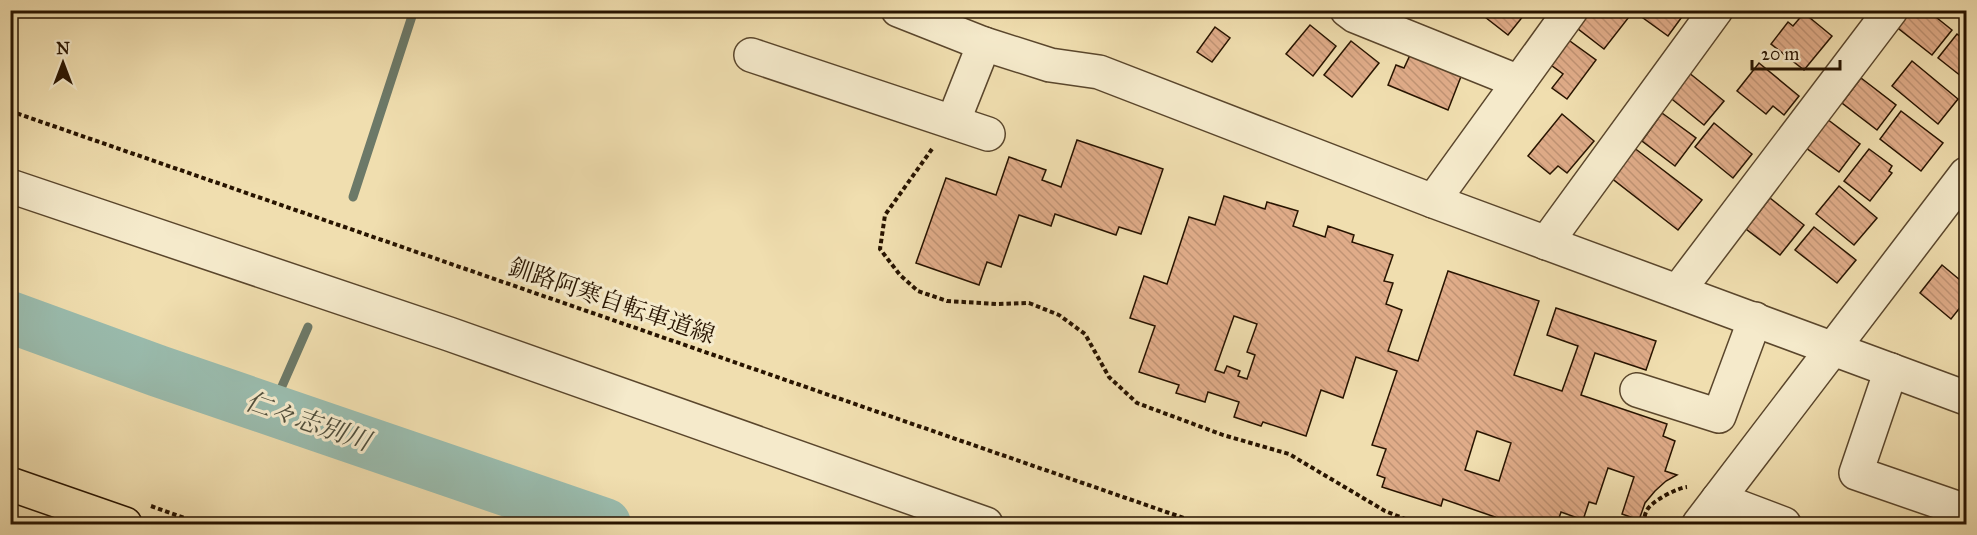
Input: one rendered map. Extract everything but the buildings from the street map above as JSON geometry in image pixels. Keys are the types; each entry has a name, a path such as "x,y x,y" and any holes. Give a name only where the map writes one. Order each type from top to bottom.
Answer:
{"main road":[{"path":"10,484 70,515 125,525"}],"street":[{"path":"898,10 984,44 1050,65 1099,72 1433,201 1966,398"},
{"path":"1433,201 1571,10"},
{"path":"1546,243 1716,10"},
{"path":"1678,291 1891,10"},
{"path":"1353,12 1520,82"},
{"path":"952,122 984,44"},
{"path":"751,55 988,134"},
{"path":"1784,525 1708,512 1966,174"},
{"path":"10,186 449,334 986,525"},
{"path":"1637,390 1719,416 1755,319"},
{"path":"1891,370 1856,473 1966,511"}],"path":[{"name":"釧路阿寒自転車道線","path":"10,111 1201,525"},
{"path":"952,122 917,167 885,215 880,249 900,275 918,291 947,301 1029,303 1059,315 1085,334 1109,378 1137,404 1223,435 1289,454 1385,511 1418,525"}],"waterway":[{"path":"353,197 414,10"},
{"name":"仁々志別川","path":"10,317 158,371 605,524"},
{"path":"272,409 308,327"}]}
